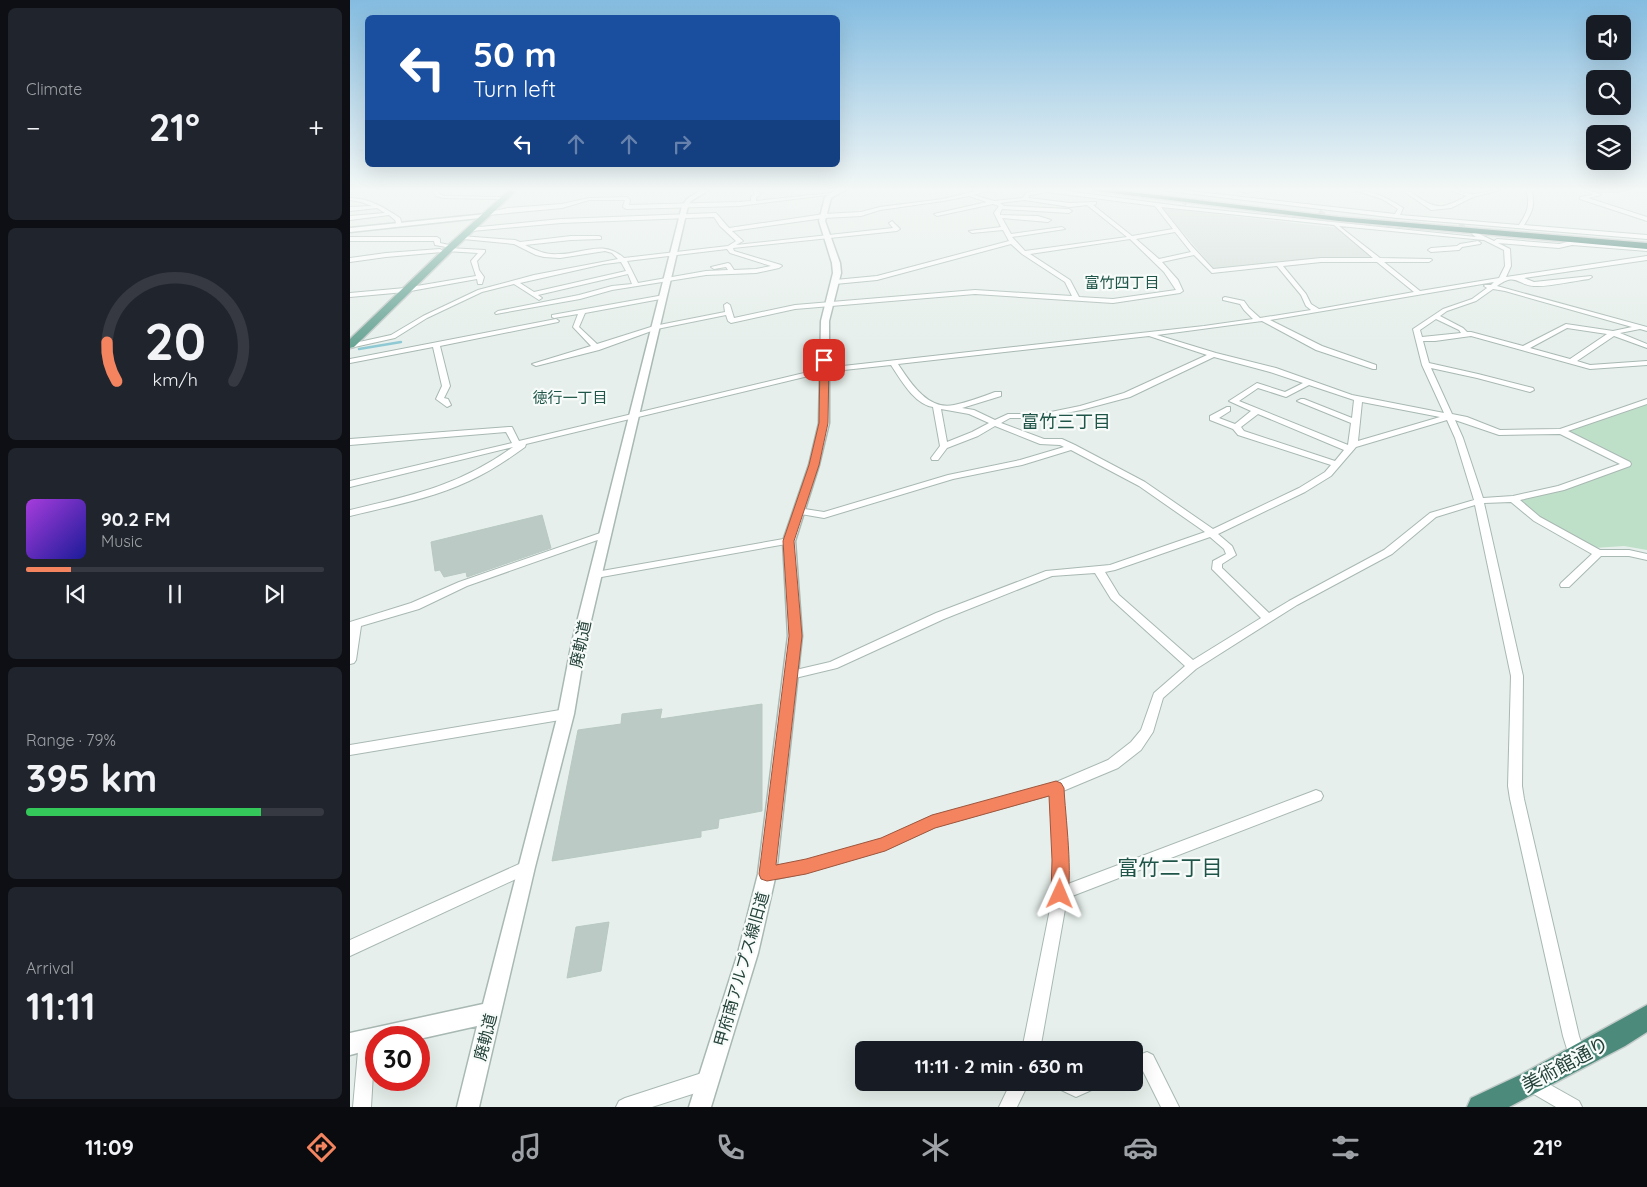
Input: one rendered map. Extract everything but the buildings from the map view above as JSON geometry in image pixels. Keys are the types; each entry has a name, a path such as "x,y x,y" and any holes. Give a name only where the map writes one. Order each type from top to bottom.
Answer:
{"highway":[{"path":"1597,242 1647,246"},
{"path":"1602,242 1647,246"},
{"name":"美術館通り","path":"1480,1107 1531,1083 1577,1056 1616,1037 1647,1017"}],"main road":[{"path":"350,336 452,242"},
{"path":"445,248 455,242"},
{"path":"350,346 400,291"}],"street":[{"path":"437,242 437,244 445,248"},
{"path":"500,242 518,244 539,242"},
{"name":"廃軌道","path":"468,1107 526,867 566,714 579,642 677,242"},
{"path":"728,247 739,242"},
{"path":"350,346 393,337 425,317 480,291 515,282 623,260 675,252 776,242"},
{"name":"甲府南アルプス線旧道","path":"700,1107 748,953 767,874 795,636 789,541 814,465 824,423 825,321 838,268 829,242"},
{"path":"835,282 877,278 1012,242 1024,253 1068,281 1076,298"},
{"path":"1024,253 1105,242"},
{"path":"727,306 731,321 795,307 975,292 1126,300 1180,291 1177,283 1158,261 1135,242"},
{"path":"1186,242 1212,271 1321,260 1429,260"},
{"path":"1355,242 1418,292"},
{"path":"1431,250 1458,248 1481,242"},
{"path":"1492,242 1507,249 1508,266 1501,280 1474,300 1445,310 1416,329 1426,365 1459,438 1479,502 1517,676 1515,786 1517,799 1569,1029 1577,1056"},
{"path":"1508,242 1559,246 1572,243 1647,246"},
{"path":"518,244 538,254 552,256 605,249 614,252 628,266 628,272 636,285"},
{"path":"498,313 580,297 612,288 706,274 756,272 779,266 732,252 728,247"},
{"path":"350,260 445,248 483,251 474,261 474,268 480,277 480,291"},
{"path":"1158,261 1195,253"},
{"path":"350,484 824,370 1261,320 1418,292 1647,258"},
{"path":"1636,260 1647,262"},
{"path":"714,267 728,265 732,273"},
{"path":"1279,265 1304,295 1308,306 1316,311"},
{"path":"533,294 628,272"},
{"path":"350,295 400,291 480,277"},
{"path":"1518,277 1533,284 1589,277"},
{"path":"515,282 550,302 556,321"},
{"path":"1469,284 1491,287 1644,328"},
{"path":"350,361 556,321 582,311 664,297"},
{"path":"1224,299 1242,302 1246,309 1261,320 1319,348 1373,367"},
{"path":"582,311 576,327 596,348"},
{"path":"536,364 596,348 656,327 728,314"},
{"path":"1435,316 1461,329 1465,334"},
{"path":"1588,331 1591,323 1607,318"},
{"path":"1525,348 1566,326 1588,331 1613,333 1644,328"},
{"path":"1613,333 1647,346"},
{"path":"1572,362 1613,333"},
{"path":"1146,334 1213,355 1273,370 1358,399 1464,419 1499,433 1561,431 1647,400"},
{"path":"1418,339 1435,339 1465,334 1597,368 1646,361"},
{"path":"436,345 446,386 440,399 445,401 447,405"},
{"path":"935,458 944,446 975,434 1008,416 1041,416 1081,408 1127,395 1213,355"},
{"path":"893,362 907,383 927,404 971,412 995,424 1043,442 1062,442 1142,484 1212,533 1228,548 1231,555 1217,563 1217,569 1267,618"},
{"path":"1426,365 1530,390"},
{"path":"1308,383 1286,395 1257,385 1233,401 1258,410 1266,416 1352,447"},
{"path":"951,409 998,394"},
{"path":"1352,447 1358,399"},
{"path":"1301,402 1356,422"},
{"path":"937,407 944,446"},
{"path":"1228,409 1213,418 1236,427 1241,433 1337,464"},
{"path":"1236,427 1258,410"},
{"path":"791,675 833,665 940,616 1050,573 1111,568 1212,533 1302,490 1328,474 1352,447 1448,416"},
{"path":"350,442 509,429 517,444"},
{"path":"767,874 806,867 885,844 932,822 1056,788 1113,764 1136,746 1147,732 1158,696 1192,666 1267,618 1388,552 1433,515 1479,502 1513,499 1561,488 1627,464 1561,431"},
{"path":"350,513 431,493 456,484 529,441"},
{"path":"798,512 824,515 951,477 1022,462 1072,447"},
{"path":"1513,499 1537,519 1598,553 1629,553 1647,557"},
{"path":"350,660 353,626 415,606 463,584 606,534"},
{"path":"596,575 789,541"},
{"path":"1565,585 1598,553"},
{"path":"1098,570 1115,597 1192,666"},
{"path":"350,750 566,714"},
{"path":"1033,1041 1060,894 1061,860 1056,788"},
{"path":"1060,894 1316,796"},
{"path":"350,948 526,867"},
{"path":"430,1026 492,1012"},
{"path":"1143,1063 1147,1061 1170,1107"},
{"path":"362,1107 365,1074"},
{"path":"626,1107 709,1080"},
{"path":"1531,1083 1573,1107"},
{"path":"1008,1107 1016,1091"}],"shaded area":[{"path":"1191,242 1354,242 1377,261 1289,260 1289,263 1215,270"}],"green space":[{"path":"1647,404 1647,550 1624,546 1594,548 1540,518 1518,499 1630,465 1567,432"}],"waterway":[{"path":"359,349 401,342"}],"district":[{"name":"富竹四丁目","path":"1122,283"},
{"name":"徳行一丁目","path":"570,398"},
{"name":"富竹三丁目","path":"1066,422"},
{"name":"富竹二丁目","path":"1170,868"}],"route":[{"path":"824,360 824,423 814,465 789,541 795,636 787,719 767,874 806,867 885,844 932,822 1056,788 1061,860 1060,894"}]}
